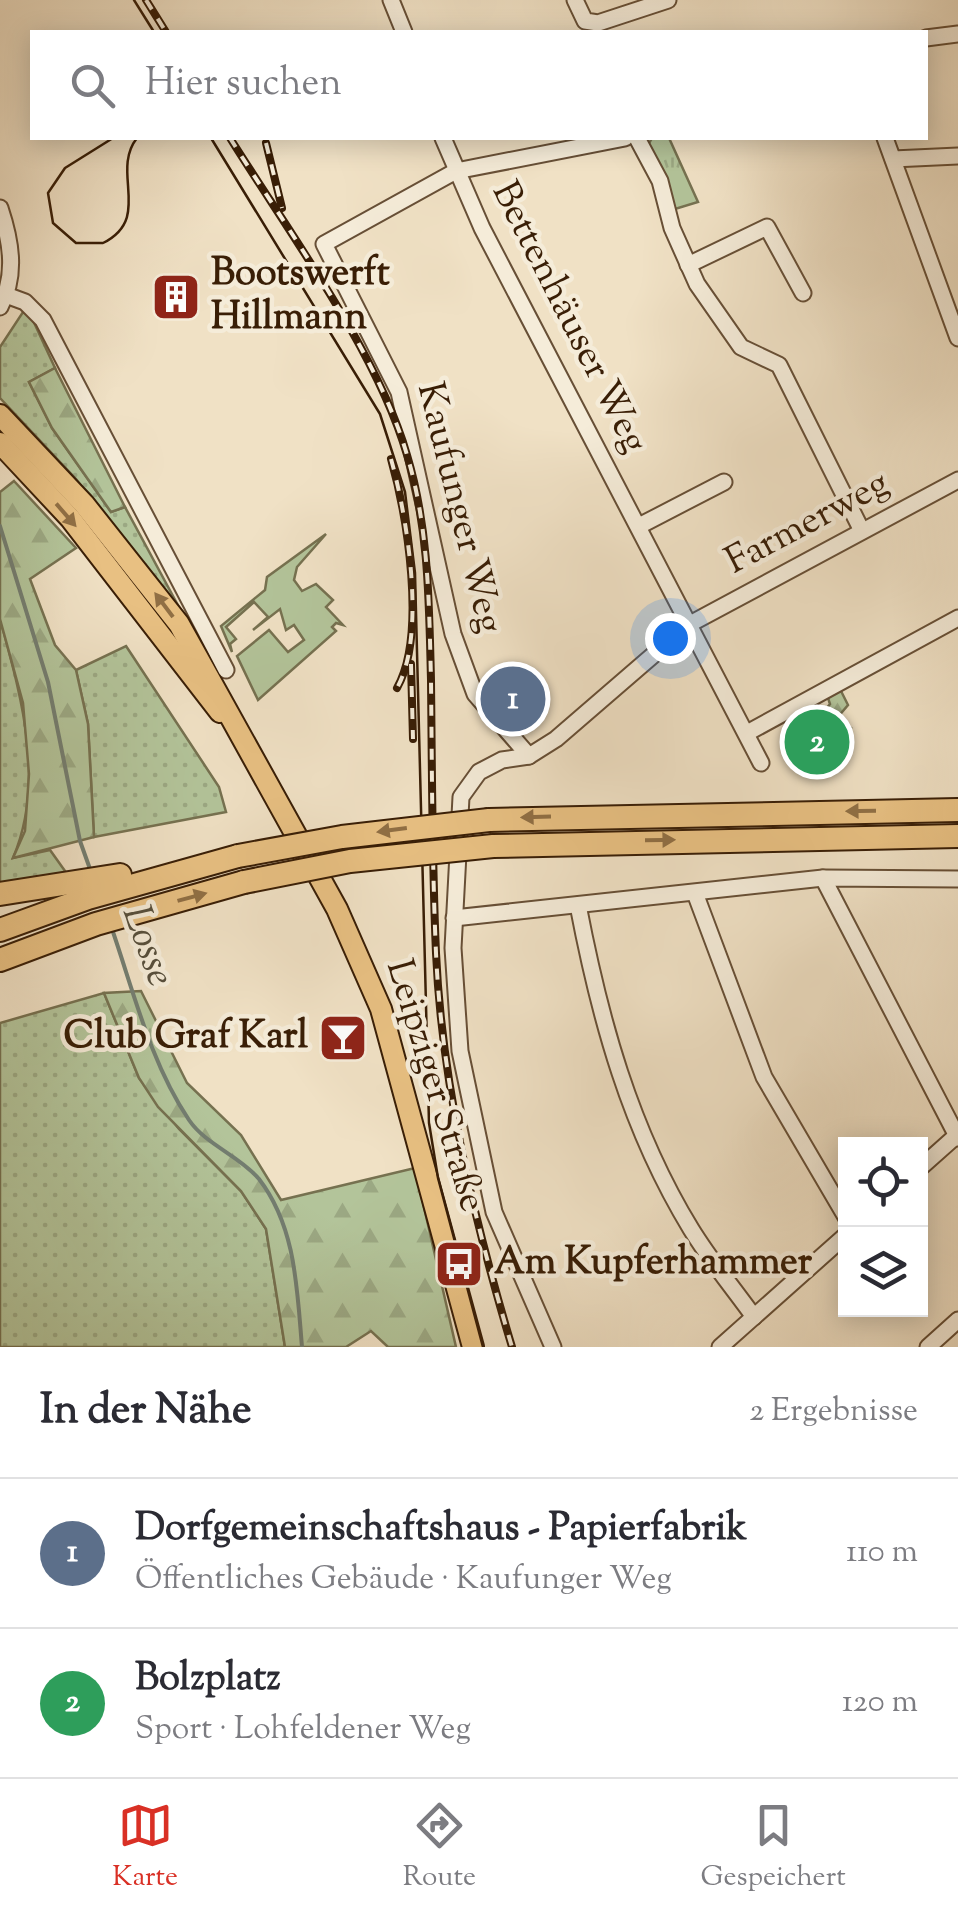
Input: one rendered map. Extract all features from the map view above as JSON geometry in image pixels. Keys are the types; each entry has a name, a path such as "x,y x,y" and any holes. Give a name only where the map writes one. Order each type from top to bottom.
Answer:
{"highway":[{"path":"0,930 45,901 138,877 170,874 238,856 342,837 489,820 958,810"},
{"path":"0,960 140,911 244,882 350,861 493,846 958,836"},
{"path":"0,894 45,901"}],"main road":[{"name":"Leipziger Straße","path":"2,423 248,749 337,910 382,1010 472,1347"}],"street":[{"path":"391,0 403,30"},
{"path":"575,0 586,21 598,23 668,0"},
{"path":"928,38 958,34"},
{"name":"Bettenhäuser Weg","path":"444,140 761,763"},
{"path":"456,170 614,140"},
{"path":"638,140 660,181 672,228 688,265 735,340 779,365 862,531"},
{"path":"886,140 958,338"},
{"path":"893,159 958,156"},
{"name":"Kaufunger Weg","path":"456,170 324,244 399,392 454,634 475,694 528,756"},
{"path":"0,208 10,249 3,301 25,302 43,320 226,670"},
{"path":"688,265 767,227 804,293"},
{"name":"Farmerweg","path":"688,625 958,480"},
{"path":"639,526 724,482"},
{"path":"747,733 958,618"},
{"path":"552,1347 494,1212 460,1051 452,948 461,797 479,772 502,760 528,756 556,739 688,625"},
{"path":"454,918 823,878 958,879"},
{"path":"823,878 957,1136 928,1161"},
{"path":"695,893 764,1077 838,1203"},
{"path":"578,905 595,996 624,1091 692,1232 754,1317"},
{"path":"720,1347 838,1242"},
{"path":"928,1347 958,1320"}],"green space":[{"path":"651,140 670,140 698,202 675,209 647,147"},
{"path":"23,312 31,316 55,368 29,382 52,428 111,512 125,507 194,635 76,479 0,398 0,347"},
{"path":"55,368 125,507 111,512 52,428 29,382"},
{"path":"14,481 76,548 30,579 55,645 76,670 88,724 94,837 13,858 25,831 29,774 23,703 0,619 0,492"},
{"path":"326,534 297,567 294,580 302,591 316,584 333,600 326,607 343,625 336,623 332,627 336,631 258,700 237,656 269,630 288,652 304,640 294,625 286,630 280,609 253,630 268,617 254,602 226,627 236,639 230,644 232,652 221,626 265,590 267,577"},
{"path":"0,619 22,708 29,769 23,829 13,858 50,850 70,878 0,886"},
{"path":"126,646 219,787 226,812 94,837 88,724 76,670"},
{"path":"840,689 848,705 837,718 851,728 833,755 831,771 822,775 799,765 784,747 791,732 788,724 793,717 815,715 817,723 799,748 817,760 834,735 823,713 830,704 827,695"},
{"path":"141,991 187,1083 241,1135 281,1200 415,1168 456,1347 388,1347 371,1331 346,1347 285,1347 266,1229 241,1191 158,1107 139,1078 104,993"},
{"path":"104,993 139,1078 179,1129 241,1191 266,1229 285,1347 0,1347 0,1023"}],"waterway":[{"name":"Losse","path":"0,526 48,682 80,841 90,869"},
{"name":"Losse","path":"112,929 144,1028 176,1098 196,1129 259,1179 281,1217 292,1259 302,1347"}],"tram line":[{"path":"134,0 153,30"},
{"path":"110,140 65,168 48,193 53,223 76,243 103,243 118,233 126,221 127,165 136,140"},
{"path":"212,140 380,414 405,492 415,573 429,1123 438,1178 483,1347"}],"railway":[{"path":"146,0 165,30"},
{"path":"231,140 304,252 375,375 393,415 414,483 424,538 428,595 439,1003 462,1152 512,1347"},
{"path":"266,143 282,208"},
{"path":"391,459 408,543 413,607 406,665 397,688"},
{"path":"411,664 413,739"}],"place":[{"name":"Bootswerft Hillmann","path":"176,297"},
{"name":"Dorfgemeinschaftshaus - Papierfabrik","path":"513,699"},
{"name":"Bolzplatz","path":"817,742"},
{"name":"Club Graf Karl","path":"343,1038"},
{"name":"Am Kupferhammer","path":"459,1264"}]}
